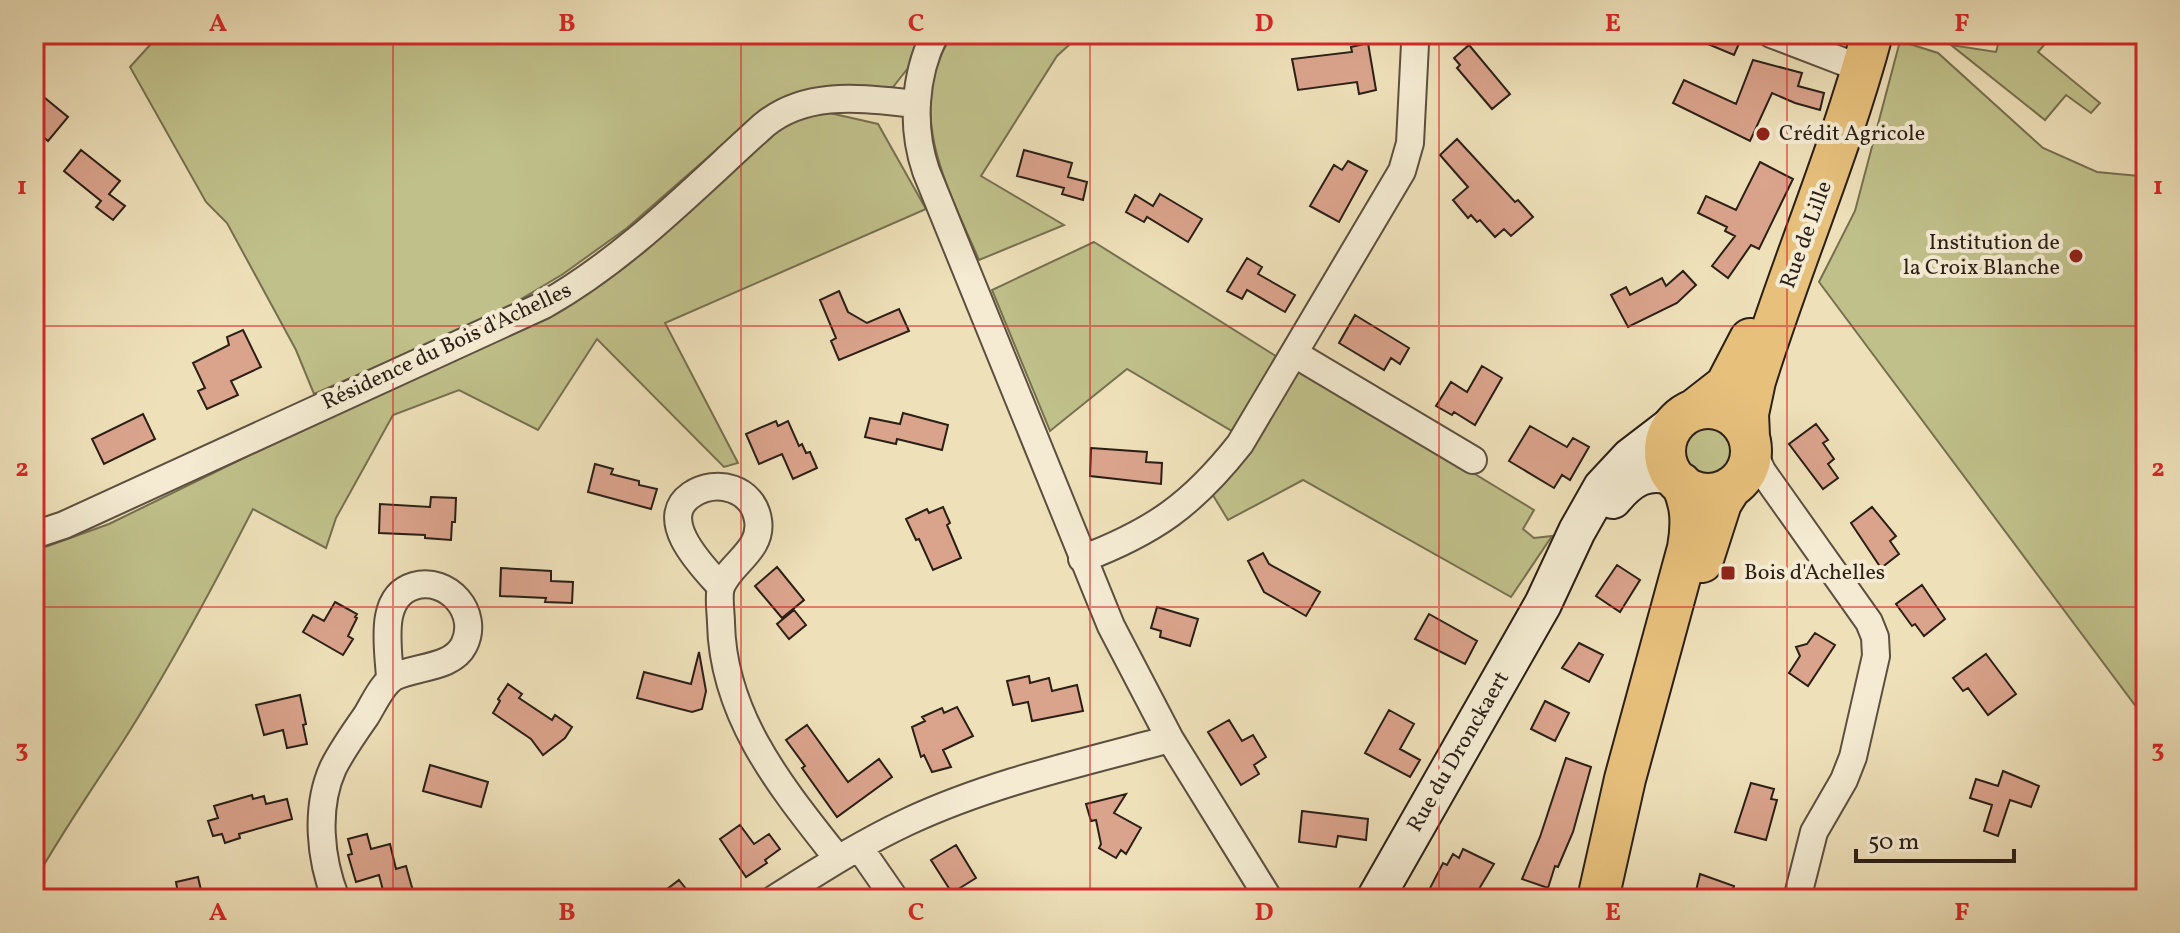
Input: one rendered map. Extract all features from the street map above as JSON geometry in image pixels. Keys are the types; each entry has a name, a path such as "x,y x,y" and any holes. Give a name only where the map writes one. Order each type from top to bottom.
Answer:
{"main road":[{"name":"Rue de Lille","path":"1686,416 1720,390 1735,372 1788,252 1862,44"},
{"name":"Rue de Lille","path":"1612,844 1655,722 1715,519 1742,463 1755,381 1849,114 1862,44"},
{"path":"1710,408 1725,411 1738,419 1742,463 1708,494 1693,491 1678,480 1668,464 1665,449 1669,434 1686,416 1710,408"},
{"name":"Rue du Dronckaert","path":"1375,899 1543,604 1577,531 1602,487 1630,457 1686,416"},
{"name":"Rue du Dronckaert","path":"1543,604 1621,490 1645,474 1656,473 1678,480"},
{"name":"Rue de Lille","path":"1598,899 1625,779 1688,548 1691,512 1688,497 1678,480"}],"street":[{"path":"935,34 920,73 917,104 920,147 926,171 1082,559 1128,662 1170,739 1269,899"},
{"path":"1771,34 1862,44"},
{"path":"1082,559 1139,535 1179,509 1206,485 1240,444 1402,171 1410,143 1415,44"},
{"name":"Résidence du Bois d'Achelles","path":"34,535 64,525 544,305 614,260 764,125 786,110 807,102 836,99 917,104"},
{"path":"1295,354 1473,460"},
{"path":"1742,463 1776,510 1828,564"},
{"path":"1742,463 1762,471 1869,622 1875,637 1876,656 1850,767 1814,832 1797,899"},
{"path":"721,587 723,646 732,685 743,719 769,768 895,899"},
{"path":"336,899 322,835 322,808 328,780 342,751 390,679"},
{"path":"774,899 848,853 908,822 995,787 1170,739"}],"green space":[{"path":"160,34 924,34 908,68 893,87 804,93 776,101 627,228 563,274 498,313 314,394 296,350 227,223 206,202 130,67"},
{"path":"953,34 1081,34 1057,56 981,176 1064,225 979,260 944,176 935,148 931,119 931,90 938,62"},
{"path":"2001,34 2021,34 2021,37 2045,44 2038,52 2100,103 2091,113 2066,95 2045,120 1951,45 1996,52"},
{"path":"1900,41 1938,53 2043,148 2097,172 2139,176 2146,168 2146,720 1819,282 1855,211"},
{"path":"821,111 878,124 926,209 665,323 738,463 724,467 597,339 538,430 459,390 393,415 336,518 326,548 253,509 157,686 34,882 34,551 109,524 492,337 785,121"},
{"path":"1094,242 1279,358 1237,434 1127,369 1050,431 992,290"},
{"path":"1297,366 1534,510 1523,529 1534,538 1552,536 1511,597 1303,480 1228,520 1211,492"},
{"path":"1707,420 1718,422 1727,429 1734,438 1734,460 1727,469 1718,476 1707,478 1696,476 1687,469 1680,460 1678,449 1680,438 1687,429 1696,422"}],"building":[{"path":"1684,34 1728,34 1741,39 1734,55"},
{"path":"1368,43 1376,90 1359,94 1357,82 1298,90 1292,59 1352,52 1351,47"},
{"path":"1469,45 1510,94 1492,109 1457,68 1460,65 1454,58"},
{"path":"1753,60 1802,73 1798,86 1824,93 1820,110 1772,93 1750,141 1673,103 1684,80 1736,104"},
{"path":"34,89 68,117 48,141 34,129"},
{"path":"1457,139 1515,202 1518,200 1533,217 1511,236 1504,229 1495,237 1480,220 1477,222 1471,215 1468,218 1453,200 1468,187 1440,155"},
{"path":"81,150 120,181 109,194 125,206 113,220 96,207 101,201 64,171"},
{"path":"1024,150 1072,163 1068,177 1087,182 1083,200 1062,194 1064,188 1017,176"},
{"path":"1348,161 1367,171 1339,222 1310,206 1334,165 1342,170"},
{"path":"1760,162 1793,179 1759,249 1751,245 1728,278 1712,266 1735,236 1725,231 1727,227 1698,213 1706,196 1736,210"},
{"path":"1160,194 1202,219 1188,242 1147,217 1144,222 1126,212 1135,195 1153,206"},
{"path":"1247,258 1262,267 1258,274 1295,295 1285,312 1247,290 1242,299 1227,291"},
{"path":"1683,271 1696,285 1677,303 1628,327 1611,295 1626,287 1630,295 1662,278 1666,286"},
{"path":"839,291 848,312 867,323 899,309 909,331 839,360 831,341 836,338 820,300"},
{"path":"1355,315 1409,348 1400,364 1391,358 1384,370 1339,343"},
{"path":"243,330 261,367 231,381 238,395 207,409 198,391 205,388 193,363 229,345 227,337"},
{"path":"1482,366 1502,378 1475,425 1454,412 1452,415 1436,406 1451,382 1467,392"},
{"path":"903,413 948,425 942,450 897,439 896,444 865,437 870,418 900,424"},
{"path":"143,414 155,439 104,464 92,439"},
{"path":"776,421 778,426 788,421 799,446 802,444 806,453 810,452 817,468 793,479 782,454 759,464 746,434"},
{"path":"1816,424 1828,440 1823,443 1834,459 1828,464 1838,478 1823,489 1789,444"},
{"path":"1530,426 1567,447 1573,438 1589,447 1570,480 1562,475 1554,488 1509,461"},
{"path":"1091,448 1147,452 1146,462 1162,463 1161,484 1090,476"},
{"path":"595,464 613,469 611,474 657,489 651,509 588,492"},
{"path":"431,497 456,498 451,540 425,538 425,535 379,533 380,504 430,507"},
{"path":"943,507 961,558 933,570 906,519 927,509 929,513"},
{"path":"1872,507 1896,536 1890,541 1899,554 1881,568 1851,523"},
{"path":"1263,553 1269,564 1320,592 1306,616 1264,592 1248,561"},
{"path":"1617,565 1640,580 1620,612 1596,596"},
{"path":"777,567 804,600 782,618 755,586"},
{"path":"501,568 551,571 551,581 573,582 572,603 545,602 546,598 500,596"},
{"path":"1922,585 1945,619 1924,636 1915,624 1912,626 1896,604"},
{"path":"335,602 357,614 348,636 353,639 343,655 303,632 313,615 324,621"},
{"path":"1157,607 1198,619 1190,646 1160,637 1161,631 1151,628"},
{"path":"794,610 806,625 789,639 777,624"},
{"path":"1429,614 1477,641 1465,664 1415,639"},
{"path":"1815,633 1835,645 1808,686 1789,673 1800,656 1796,647 1807,644"},
{"path":"1579,643 1603,655 1589,682 1562,668"},
{"path":"699,652 706,691 702,709 692,712 637,698 644,672 691,684"},
{"path":"1986,654 2016,694 1988,715 1968,688 1963,691 1953,678"},
{"path":"1029,676 1030,683 1049,678 1052,691 1077,685 1083,711 1032,721 1028,702 1013,705 1007,681"},
{"path":"508,684 522,694 519,698 552,720 555,715 572,727 565,738 543,755 531,739 493,713"},
{"path":"300,695 307,744 287,748 283,730 264,735 256,705"},
{"path":"1545,701 1569,713 1555,741 1531,729"},
{"path":"957,707 973,736 943,750 951,767 932,772 924,755 921,757 912,727 925,721 922,717 942,708 944,713"},
{"path":"1389,710 1414,724 1400,749 1420,760 1410,777 1365,753"},
{"path":"1229,720 1242,741 1253,735 1266,757 1254,765 1259,774 1241,785 1208,732"},
{"path":"807,725 848,782 879,759 892,777 837,817 786,740"},
{"path":"1566,758 1591,767 1573,832 1558,867 1555,866 1548,888 1522,879 1540,837"},
{"path":"430,765 488,782 481,807 423,791"},
{"path":"2003,771 2039,786 2031,807 2010,800 1998,836 1984,831 1992,805 1970,798 1976,779 1998,786"},
{"path":"1751,783 1774,789 1771,799 1777,800 1766,840 1735,832"},
{"path":"1126,794 1114,813 1141,828 1126,854 1121,850 1116,858 1099,848 1101,844 1096,820 1091,821 1086,804"},
{"path":"252,795 253,799 264,796 266,804 287,799 292,819 239,834 240,838 225,843 222,834 213,836 208,821 218,818 214,806"},
{"path":"1302,811 1368,819 1366,840 1338,836 1336,847 1299,842"},
{"path":"740,825 754,844 769,834 780,849 765,860 767,863 746,877 720,839"},
{"path":"367,834 371,849 390,844 396,869 406,866 413,891 385,898 379,875 356,882 348,855 352,854 348,839"},
{"path":"956,845 976,878 952,893 931,860"},
{"path":"1463,849 1494,864 1473,899 1454,890 1448,899 1429,890 1443,863 1447,865 1453,854 1459,858"},
{"path":"1700,874 1734,886 1730,899 1694,899"},
{"path":"198,877 203,899 179,899 176,882"},
{"path":"679,880 694,899 654,899"}],"place":[{"name":"Crédit Agricole","path":"1763,134"},
{"name":"Institution de la Croix Blanche","path":"2076,256"},
{"name":"Bois d'Achelles","path":"1728,573"}]}
